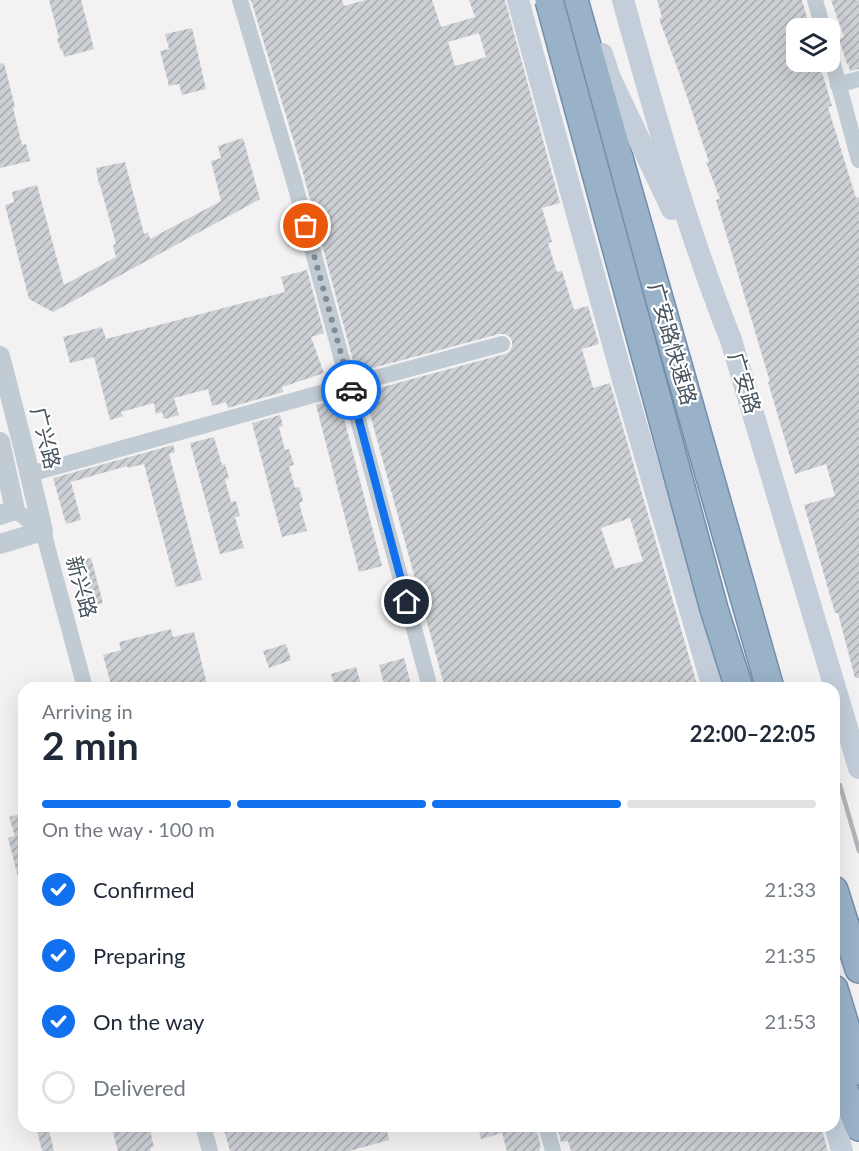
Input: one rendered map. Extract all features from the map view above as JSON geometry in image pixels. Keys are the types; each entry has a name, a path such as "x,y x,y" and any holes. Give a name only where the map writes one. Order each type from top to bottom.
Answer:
{"highway":[{"name":"广安路快速路","path":"549,0 714,609 737,682"},
{"name":"广安路快速路","path":"574,0 768,682"},
{"path":"840,909 859,969"},
{"path":"840,1008 859,1071"},
{"path":"840,1080 859,1127"}],"main road":[{"path":"518,0 623,380 711,682"},
{"path":"557,0 572,53 575,207"},
{"path":"586,0 610,78 709,286"},
{"name":"广安路","path":"623,0 662,139 709,286 731,340 833,682"},
{"name":"广安路","path":"840,704 859,768"},
{"path":"837,1132 842,1151"}],"street":[{"path":"240,0 294,181 428,682"},
{"path":"815,0 820,18"},
{"path":"835,72 859,160"},
{"path":"838,85 859,79"},
{"path":"30,474 502,344"},
{"name":"广兴路","path":"0,356 43,531"},
{"path":"25,454 2,454 8,512 43,531"},
{"path":"0,544 43,531"},
{"name":"新兴路","path":"43,531 83,682"},
{"path":"205,1132 210,1151"},
{"path":"548,1132 553,1151"}],"building":[{"path":"49,0 81,0 94,49 64,57 57,38 59,38"},
{"path":"251,0 342,0 344,6 365,0 432,0 441,27 475,17 469,0 505,0 560,203 542,208 552,242 548,243 557,272 562,271 574,310 588,306 599,344 582,349 593,388 610,383 696,682 443,682 364,392 505,354 512,347 512,341 505,334 499,334 358,372 357,367 355,368 300,162","holes":["479,33 486,57 455,66 448,42","630,518 643,561 615,569 601,528"]},
{"path":"657,0 802,0 807,18 786,18 786,72 822,72 832,106 828,107 856,198 859,197 859,678 855,678 838,613 835,613 804,505 835,496 826,464 795,474 716,200 720,199 659,19 662,17"},
{"path":"831,0 859,0 859,69 850,71 847,64 840,42 840,39 844,37 840,18 837,18"},
{"path":"192,28 206,89 182,95 179,84 169,86 160,51 169,49 165,34"},
{"path":"4,63 22,145 26,144 30,161 0,168 0,64"},
{"path":"243,138 260,199 53,312 29,299 5,205 14,202 12,192 37,185 64,285 116,257 113,245 116,244 96,168 125,162 144,234 148,232 150,239 221,201 211,161 221,158 218,146"},
{"path":"307,270 324,333 311,337 324,373 282,387 283,392 228,408 226,402 212,406 208,389 174,398 179,415 164,419 162,412 156,414 154,403 121,412 123,416 110,420 94,357 70,363 63,337 102,327 106,339 285,292 281,277"},
{"path":"339,399 382,566 359,572 316,405"},
{"path":"280,415 283,426 279,427 285,450 289,449 294,465 289,466 295,488 299,487 303,501 299,503 307,531 282,537 252,423"},
{"path":"214,437 222,465 225,464 229,478 225,479 231,502 236,501 240,516 235,517 244,548 220,554 190,443"},
{"path":"173,445 175,452 169,454 202,580 176,587 144,464 128,468 127,466 71,482 81,520 66,524 53,478"},
{"path":"91,558 103,603 89,607 76,562"},
{"path":"171,629 173,637 194,632 206,682 110,682 103,655 121,650 119,642"},
{"path":"286,644 291,660 269,668 263,651"},
{"path":"404,658 410,682 383,682 379,665"},
{"path":"356,667 360,682 333,682 331,674"},
{"path":"18,815 18,877 8,838 15,836 9,817"},
{"path":"37,1132 49,1132 54,1151 42,1151"},
{"path":"113,1132 150,1132 154,1147 150,1148 151,1151 118,1151"},
{"path":"225,1132 387,1132 389,1140 349,1151 230,1151"},
{"path":"479,1132 537,1132 541,1148 539,1148 540,1151 507,1151 502,1133 481,1139"},
{"path":"558,1132 823,1132 828,1151 571,1151 568,1141 561,1142"}],"railway":[{"path":"840,785 859,851"}],"way so far":[{"path":"306,226 351,390"}],"route":[{"path":"351,390 407,602"}]}
